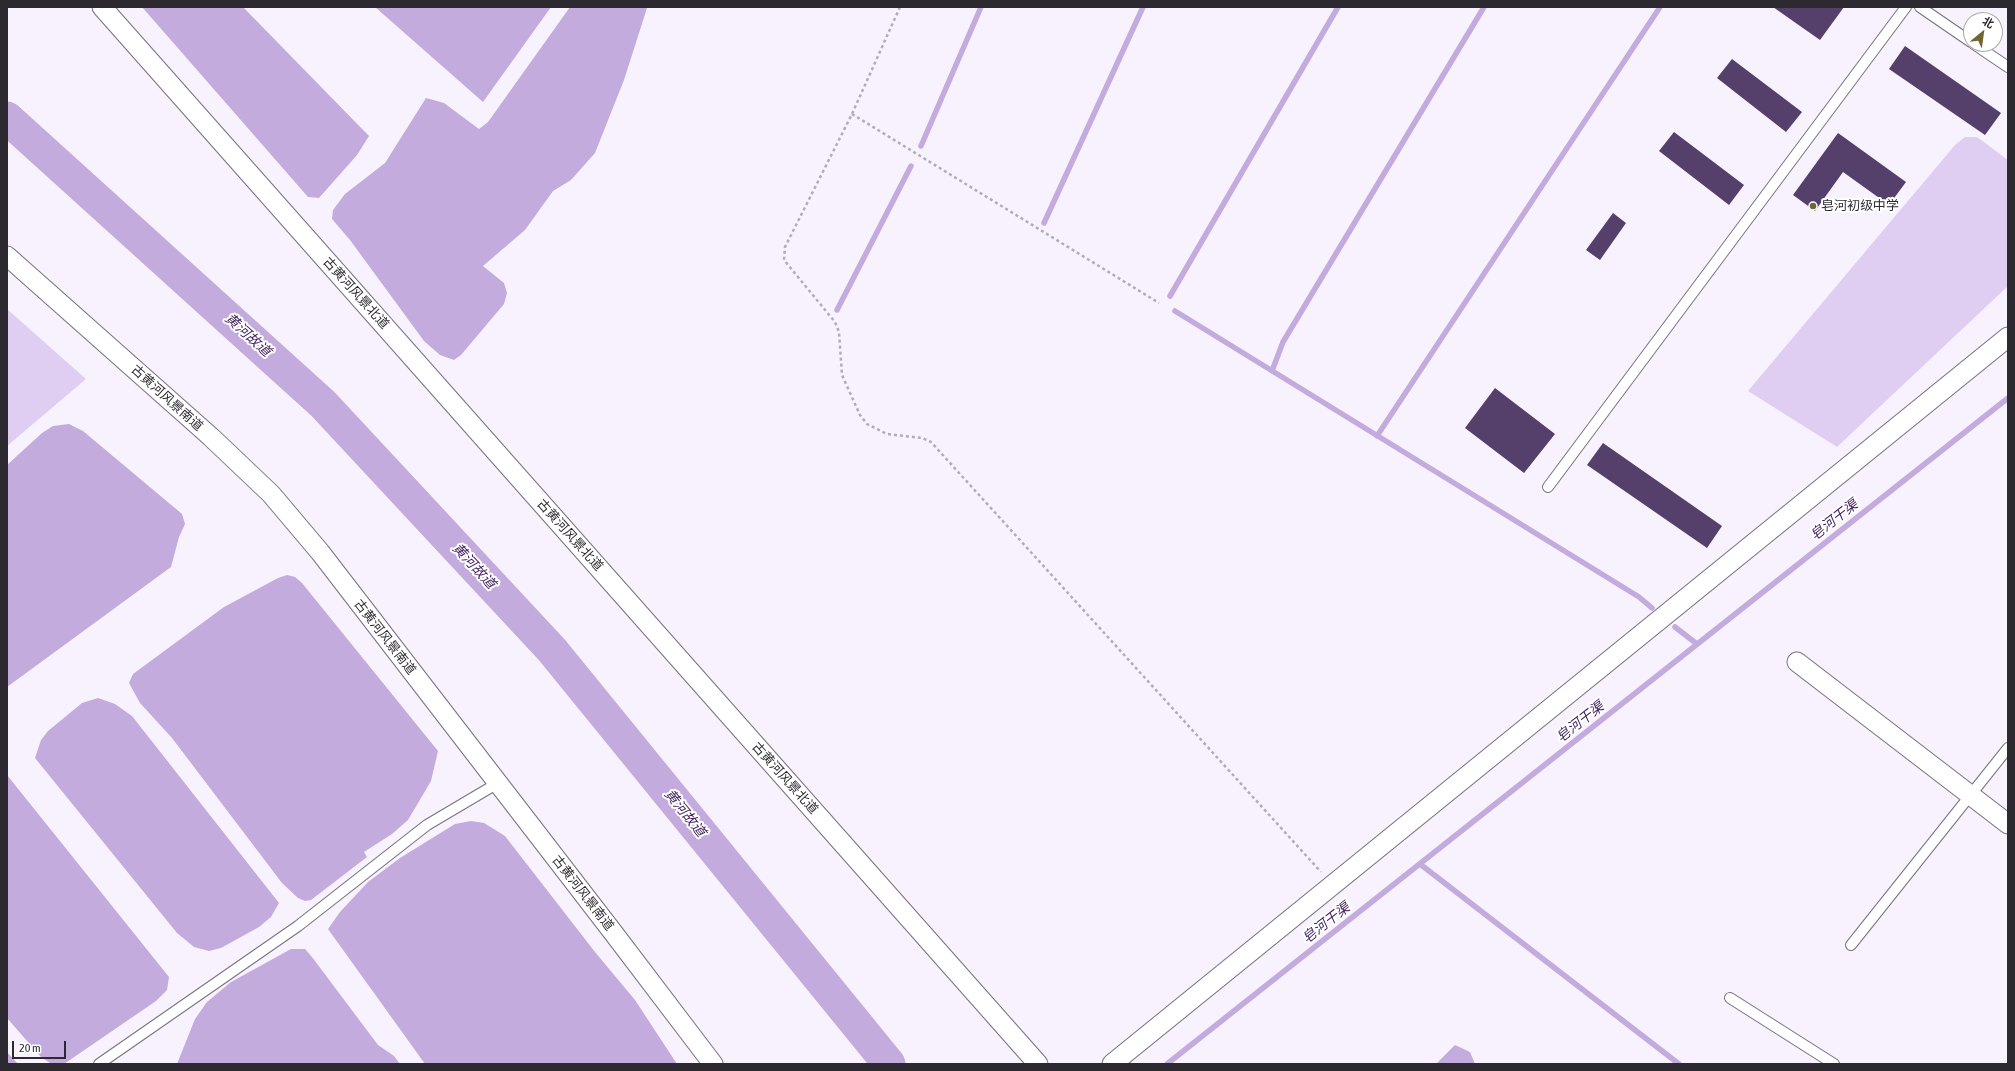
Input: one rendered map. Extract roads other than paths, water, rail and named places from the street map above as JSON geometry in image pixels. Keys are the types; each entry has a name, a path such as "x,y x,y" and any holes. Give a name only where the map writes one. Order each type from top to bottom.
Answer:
{"street":[{"name":"古黄河风景北道","path":"102,7 1038,1064"},
{"name":"古黄河风景南道","path":"7,256 211,437 271,494 320,552 713,1064"},
{"path":"1112,1064 1334,886 2008,337"},
{"path":"1797,662 2008,824"}],"lane":[{"path":"1548,487 1906,7"},
{"path":"1920,7 1963,37"},
{"path":"1986,52 2008,67"},
{"path":"1851,945 2008,748"},
{"path":"99,1064 298,926 427,825 498,783"},
{"path":"1730,998 1834,1064"}],"waterway":[{"path":"921,146 981,7"},
{"path":"1044,223 1143,7"},
{"path":"1170,296 1338,7"},
{"path":"1272,371 1283,342 1484,7"},
{"path":"1377,436 1660,7"},
{"name":"黄河故道","path":"7,118 323,404 552,650 889,1064"},
{"path":"837,310 911,166"},
{"path":"1175,311 1639,597 1652,608"},
{"name":"皂河干渠","path":"1167,1064 2008,398"},
{"path":"1675,627 1697,644"},
{"path":"1420,864 1679,1064"}],"place":[{"name":"皂河初级中学","path":"1813,206"}]}
